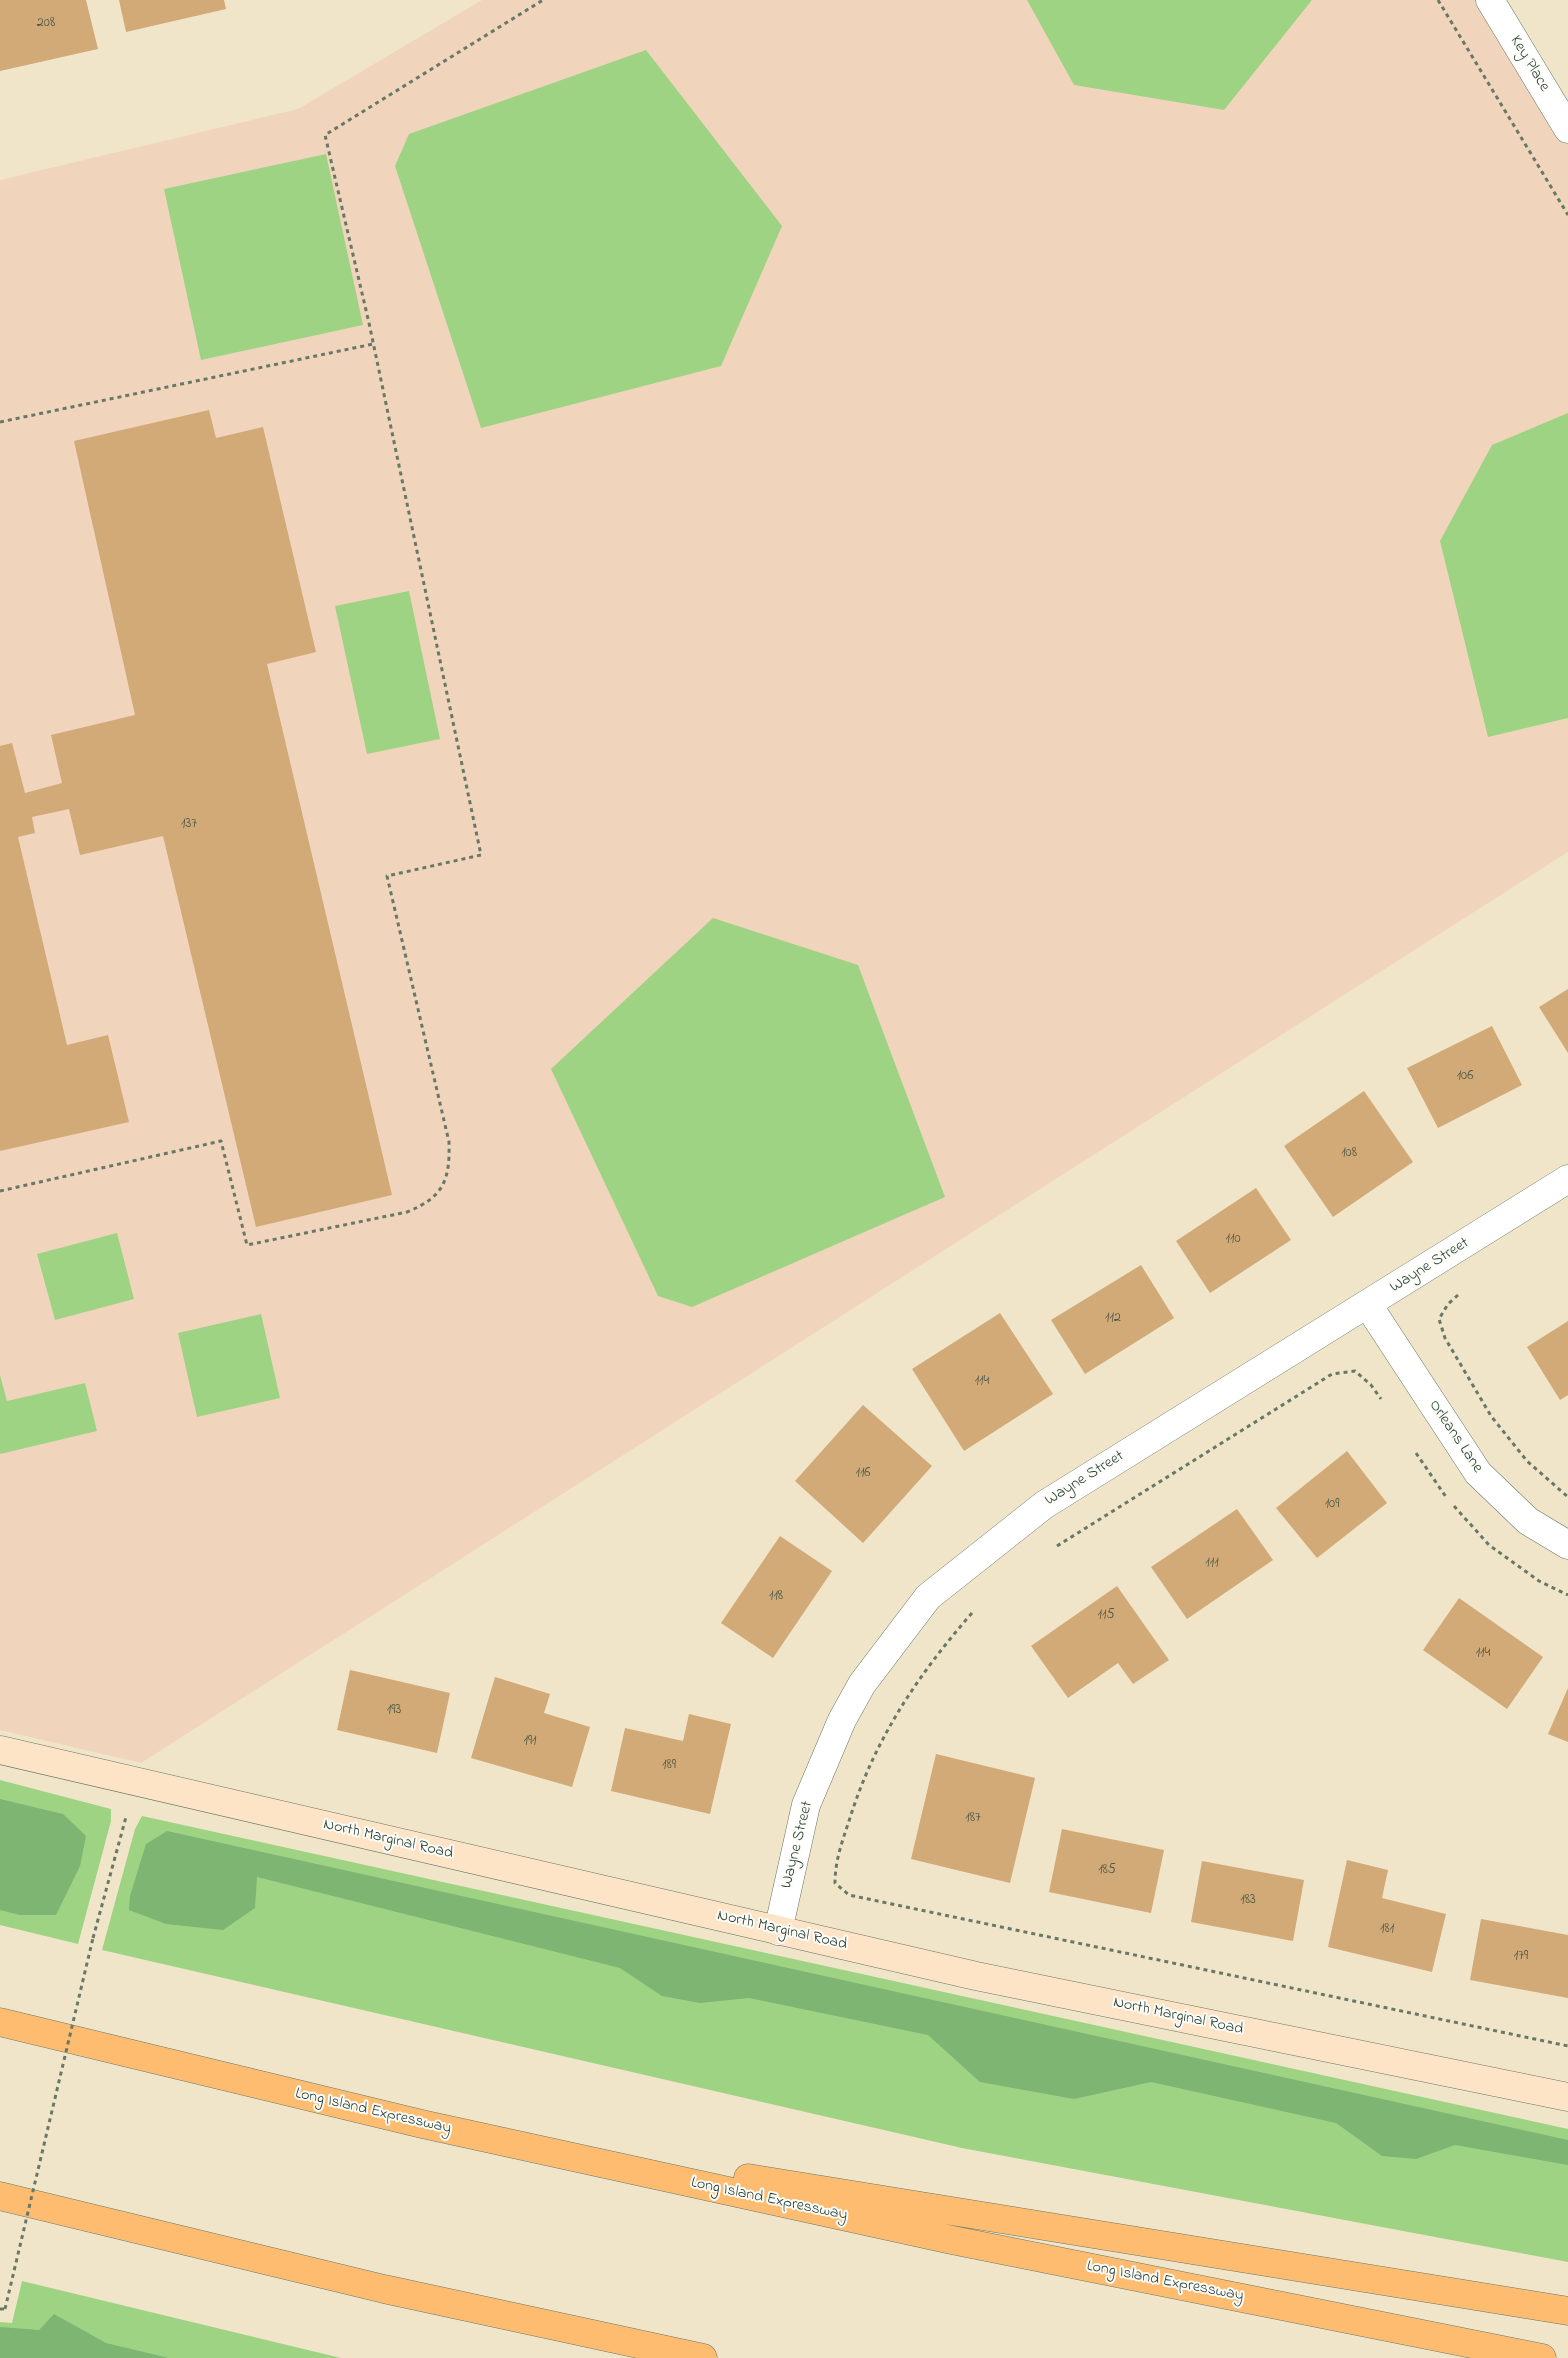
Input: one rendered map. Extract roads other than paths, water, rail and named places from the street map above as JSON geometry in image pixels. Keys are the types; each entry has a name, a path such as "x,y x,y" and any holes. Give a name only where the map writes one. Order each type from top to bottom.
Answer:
{"highway":[{"name":"Long Island Expressway","path":"0,2022 422,2124 952,2240 1542,2358"},
{"path":"422,2124 1568,2311"},
{"path":"0,2196 384,2289 703,2358"}],"main road":[{"name":"North Marginal Road","path":"0,1750 976,1976 1568,2097"}],"street":[{"name":"Key Place","path":"1490,0 1568,129"},
{"name":"Wayne Street","path":"778,1930 806,1805 842,1720 862,1684 928,1597 1044,1505 1568,1179"},
{"name":"Orleans Lane","path":"1368,1304 1478,1473 1528,1521 1568,1545"}]}
